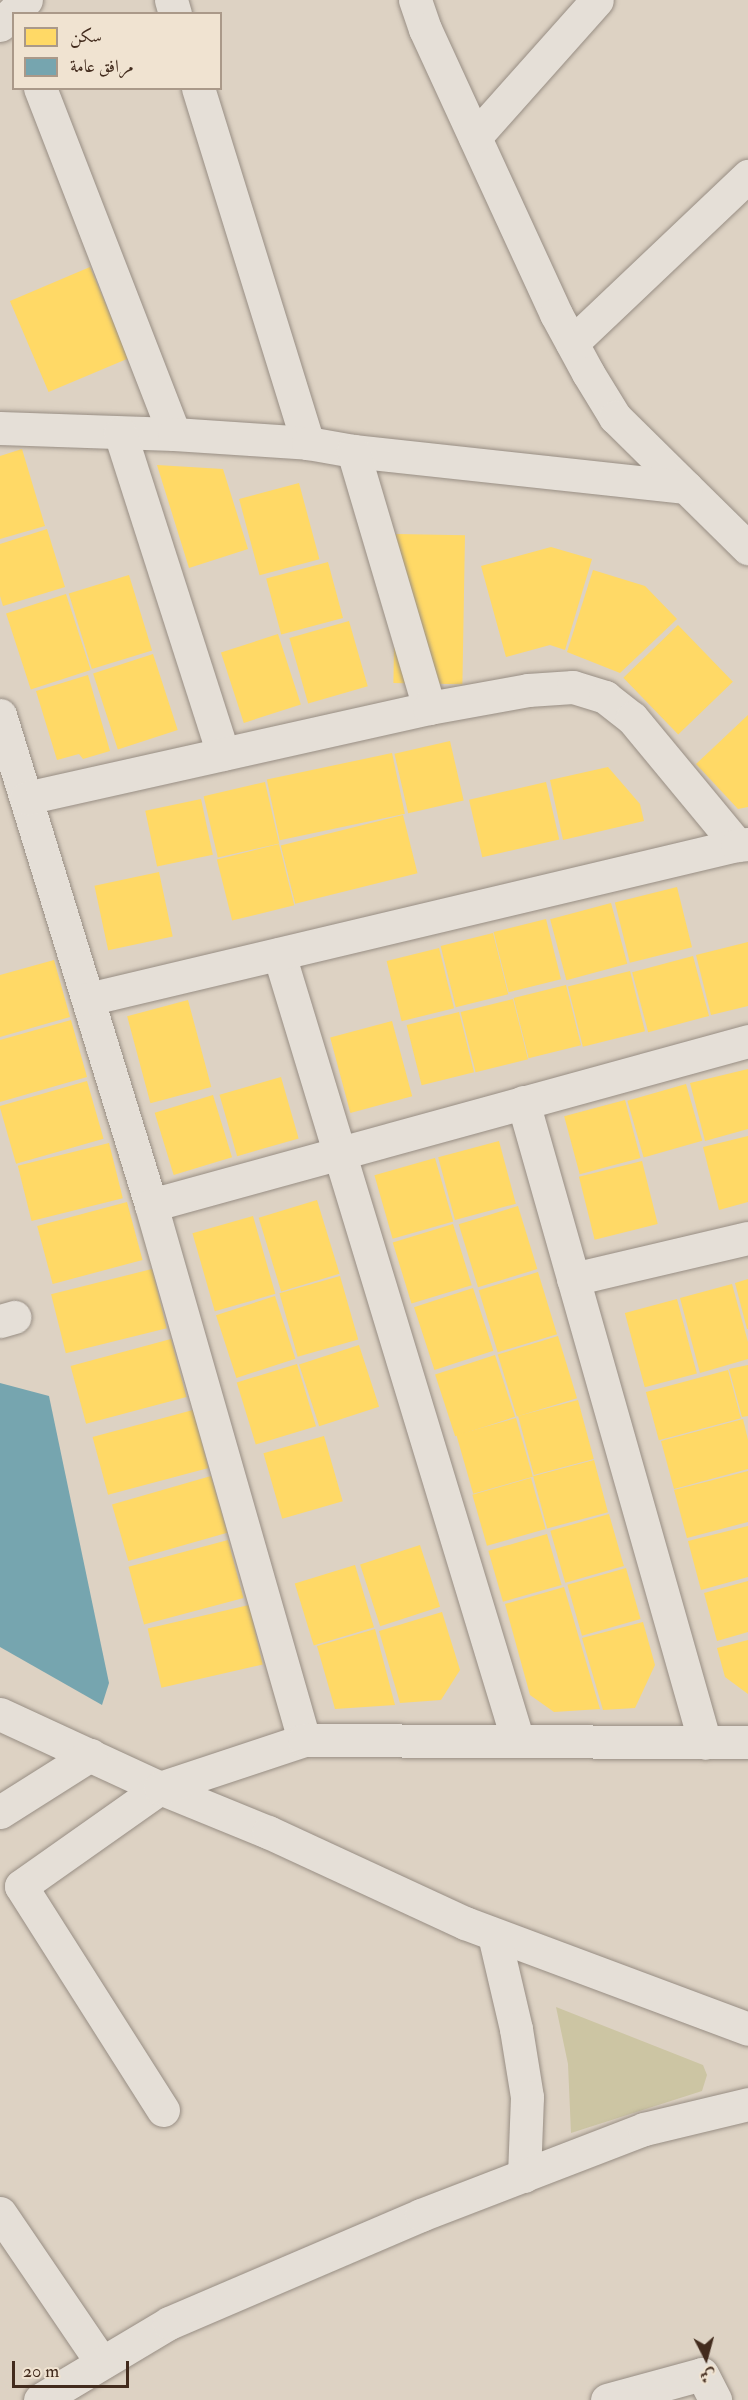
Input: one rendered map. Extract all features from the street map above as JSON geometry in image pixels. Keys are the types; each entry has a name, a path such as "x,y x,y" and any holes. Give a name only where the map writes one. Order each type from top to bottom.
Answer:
{"street":[{"path":"415,0 425,29 572,343 615,417 686,487 741,536"},
{"path":"475,137 597,0"},
{"path":"41,90 174,434"},
{"path":"199,90 308,443"},
{"path":"572,343 748,176"},
{"path":"0,428 174,434 308,443 353,451 686,487"},
{"path":"120,433 223,753"},
{"path":"353,451 429,708"},
{"path":"26,798 429,708 528,690 573,687 605,697 632,718 742,844 88,999"},
{"path":"0,715 151,1205 304,1740"},
{"path":"279,954 337,1152 518,1741"},
{"path":"151,1205 337,1152 748,1041"},
{"path":"524,1102 705,1743"},
{"path":"573,1278 748,1238"},
{"path":"0,1714 160,1788 268,1832 494,1935 748,2029"},
{"path":"163,2110 21,1886 160,1788 304,1740 748,1742"},
{"path":"0,1812 90,1755"},
{"path":"494,1935 516,2029 526,2097 524,2176"},
{"path":"40,2400 169,2323 421,2215 644,2129 748,2104"},
{"path":"0,2213 102,2363"},
{"path":"607,2400 702,2374 715,2400"}],"shaded area":[{"path":"556,2007 703,2065 707,2075 702,2091 571,2133 568,2064"}],"building: سكن":[{"path":"90,267 129,358 49,392 10,301"},
{"path":"22,449 45,526 0,539 0,456"},
{"path":"157,465 223,469 248,549 189,568"},
{"path":"299,483 319,559 260,575 239,499"},
{"path":"47,529 65,587 3,606 0,596 0,544"},
{"path":"396,534 465,535 462,684 393,683"},
{"path":"551,547 592,559 565,650 550,645 506,657 481,566"},
{"path":"328,562 343,618 281,635 266,579"},
{"path":"593,570 645,586 677,619 620,673 567,652"},
{"path":"129,575 152,651 92,669 69,593"},
{"path":"66,594 91,670 31,690 6,613"},
{"path":"349,621 368,686 308,703 289,638"},
{"path":"678,625 733,682 678,735 623,678"},
{"path":"278,634 301,704 244,723 221,653"},
{"path":"153,654 178,730 118,750 93,673"},
{"path":"88,675 110,751 83,759 79,754 57,760 36,691"},
{"path":"748,715 748,807 738,809 696,764"},
{"path":"450,741 464,800 408,813 394,754"},
{"path":"392,753 405,814 280,840 267,780"},
{"path":"608,767 640,804 644,821 563,840 550,780"},
{"path":"265,782 279,843 218,858 204,796"},
{"path":"546,782 559,839 482,857 469,800"},
{"path":"201,799 213,855 157,867 145,811"},
{"path":"403,815 418,873 295,904 281,845"},
{"path":"279,844 294,905 232,921 217,859"},
{"path":"159,872 173,937 108,950 94,886"},
{"path":"677,887 692,947 630,963 615,902"},
{"path":"611,903 627,964 566,980 550,919"},
{"path":"546,919 561,979 509,992 494,932"},
{"path":"493,933 508,994 456,1007 441,946"},
{"path":"748,942 748,1006 711,1015 696,955"},
{"path":"439,948 454,1008 402,1021 387,961"},
{"path":"693,956 709,1016 648,1032 632,972"},
{"path":"54,960 70,1017 0,1037 0,975"},
{"path":"630,971 645,1031 583,1047 568,986"},
{"path":"566,985 581,1045 529,1058 514,998"},
{"path":"513,999 528,1059 476,1072 461,1012"},
{"path":"188,1000 211,1087 150,1103 127,1016"},
{"path":"459,1012 474,1072 422,1085 407,1025"},
{"path":"71,1020 87,1077 0,1102 0,1040"},
{"path":"392,1021 412,1096 350,1113 330,1038"},
{"path":"748,1069 748,1129 705,1141 690,1083"},
{"path":"281,1077 299,1139 237,1156 219,1095"},
{"path":"87,1081 104,1139 16,1164 0,1106"},
{"path":"686,1084 702,1141 644,1158 627,1101"},
{"path":"213,1095 232,1157 174,1175 155,1113"},
{"path":"625,1100 641,1158 580,1174 564,1116"},
{"path":"748,1136 748,1202 719,1210 703,1147"},
{"path":"499,1141 516,1204 455,1220 438,1157"},
{"path":"109,1143 123,1198 32,1221 18,1166"},
{"path":"435,1158 453,1221 393,1239 374,1175"},
{"path":"642,1161 658,1224 595,1240 579,1177"},
{"path":"317,1200 340,1274 281,1291 259,1218"},
{"path":"127,1202 143,1260 53,1284 37,1226"},
{"path":"518,1206 537,1269 478,1287 459,1224"},
{"path":"253,1216 275,1294 215,1311 192,1233"},
{"path":"453,1224 472,1285 411,1304 393,1242"},
{"path":"152,1269 167,1328 66,1353 51,1294"},
{"path":"538,1272 557,1334 498,1352 479,1290"},
{"path":"340,1276 358,1339 298,1357 279,1293"},
{"path":"748,1279 748,1329 747,1329 735,1283"},
{"path":"732,1284 748,1342 748,1359 700,1373 680,1298"},
{"path":"473,1288 493,1351 434,1370 414,1307"},
{"path":"275,1296 295,1359 236,1378 216,1315"},
{"path":"677,1299 697,1373 645,1387 625,1313"},
{"path":"558,1336 577,1398 517,1417 498,1354"},
{"path":"171,1339 187,1397 86,1424 71,1366"},
{"path":"359,1345 379,1407 319,1426 299,1364"},
{"path":"495,1355 515,1417 455,1436 435,1374"},
{"path":"297,1364 316,1426 256,1445 237,1382"},
{"path":"748,1365 748,1416 742,1417 729,1369"},
{"path":"728,1370 741,1418 659,1440 646,1392"},
{"path":"578,1400 594,1459 534,1475 518,1416"},
{"path":"193,1410 209,1468 108,1495 93,1437"},
{"path":"516,1418 533,1477 473,1494 456,1435"},
{"path":"743,1419 748,1440 748,1469 674,1489 661,1441"},
{"path":"324,1436 343,1501 282,1519 263,1453"},
{"path":"594,1460 608,1512 547,1528 533,1476"},
{"path":"748,1471 748,1522 687,1538 674,1490"},
{"path":"211,1476 227,1533 128,1561 112,1504"},
{"path":"531,1478 546,1529 487,1546 472,1495"},
{"path":"609,1514 624,1566 565,1583 550,1531"},
{"path":"748,1526 748,1577 701,1590 688,1541"},
{"path":"547,1534 562,1585 503,1602 488,1551"},
{"path":"228,1540 244,1598 144,1625 129,1567"},
{"path":"420,1545 440,1607 380,1626 360,1564"},
{"path":"355,1565 374,1627 314,1646 295,1583"},
{"path":"626,1568 641,1619 582,1636 567,1585"},
{"path":"748,1581 748,1632 717,1641 704,1593"},
{"path":"564,1587 600,1709 554,1712 530,1695 505,1604"},
{"path":"249,1605 263,1664 161,1688 148,1628"},
{"path":"442,1612 460,1670 441,1700 400,1703 379,1631"},
{"path":"643,1622 655,1665 635,1708 603,1710 582,1638"},
{"path":"375,1629 395,1705 335,1709 317,1646"},
{"path":"748,1640 748,1694 725,1677 717,1648"}],"building: مرافق عامة":[{"path":"0,1383 49,1396 109,1683 102,1705 0,1647"}]}
